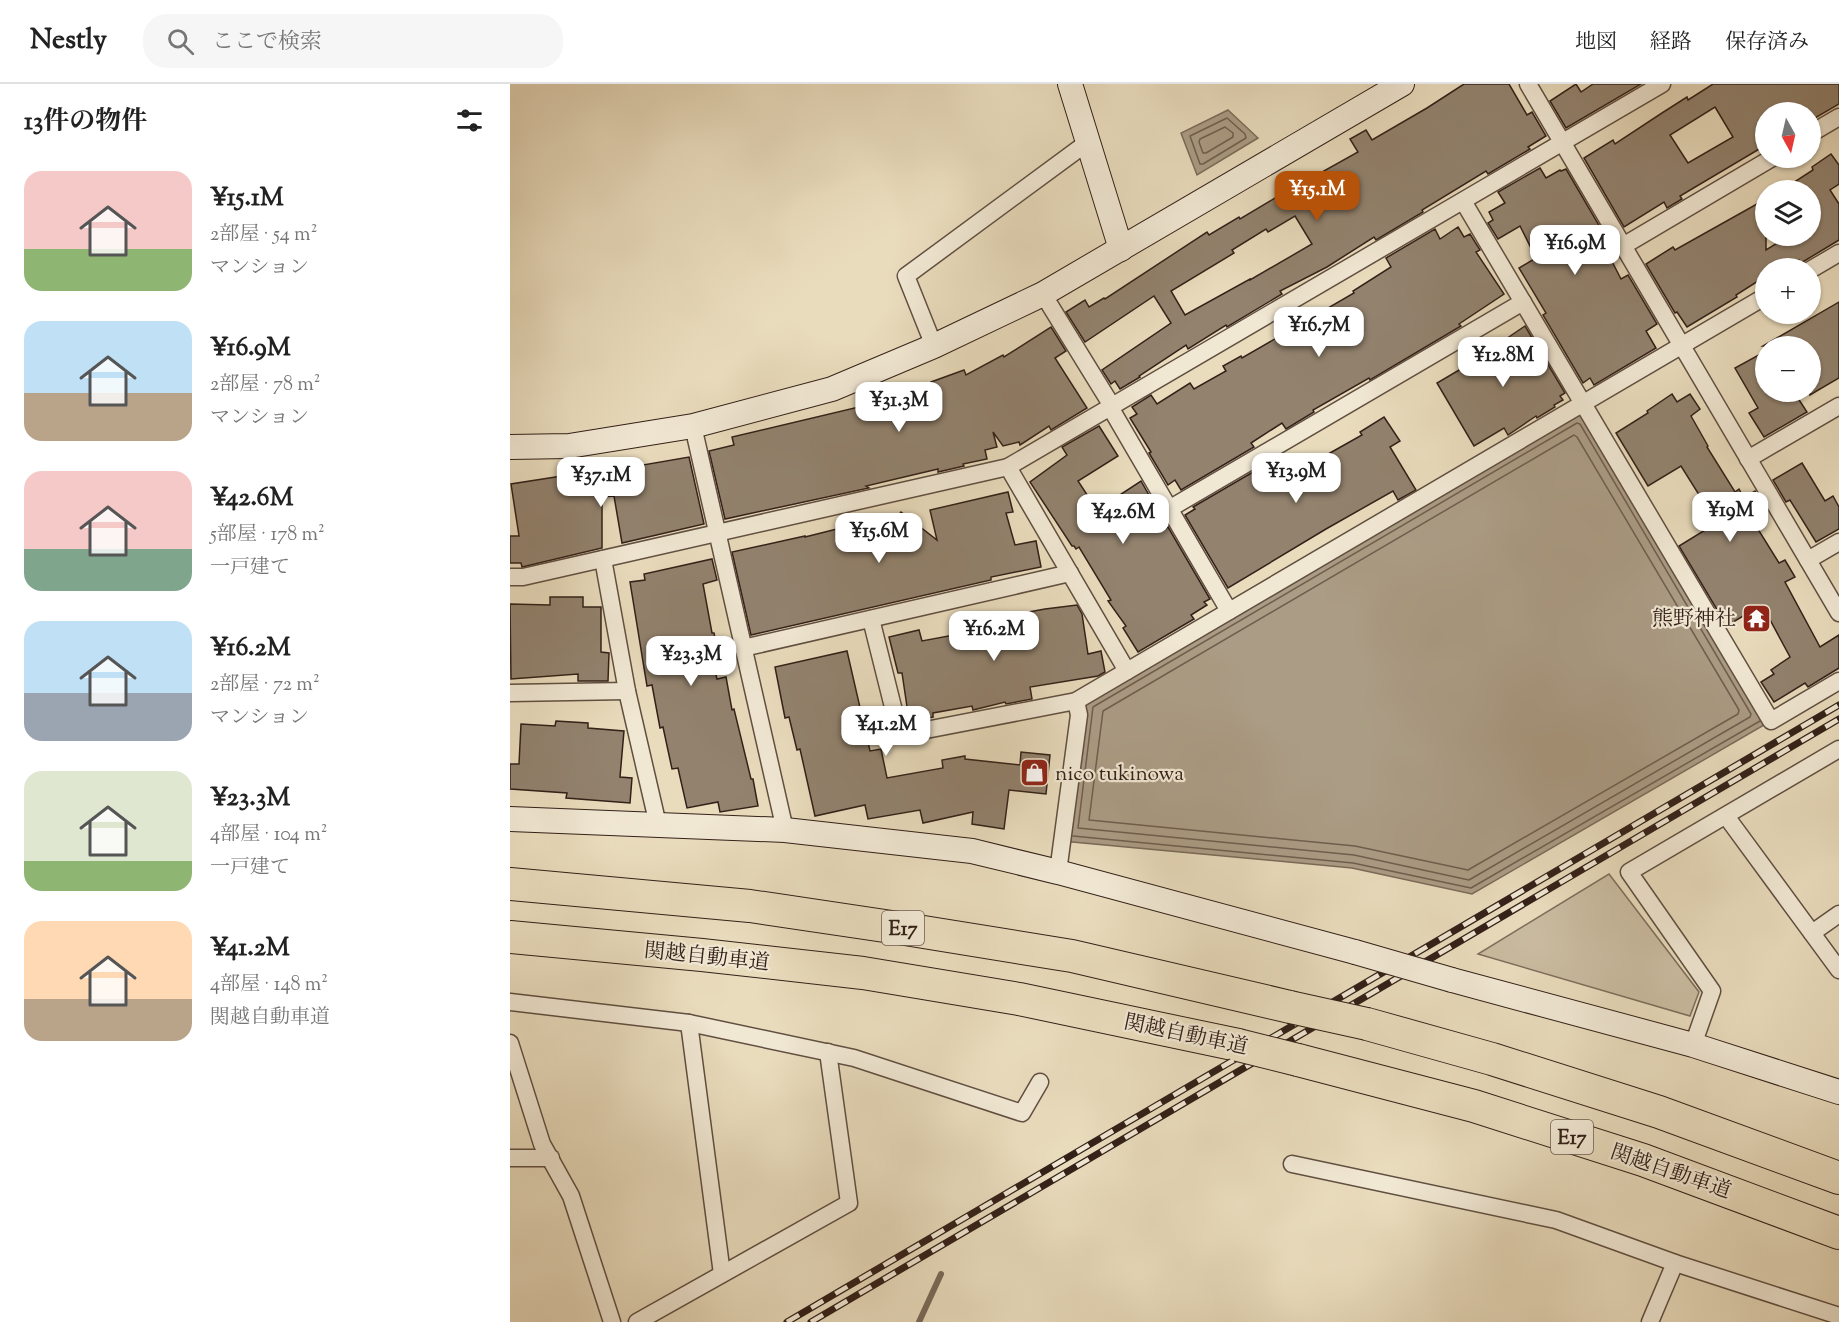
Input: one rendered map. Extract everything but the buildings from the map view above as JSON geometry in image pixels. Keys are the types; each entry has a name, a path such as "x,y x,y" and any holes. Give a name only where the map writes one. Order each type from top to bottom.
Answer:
{"highway":[{"name":"E17","path":"510,884 750,906 1072,956 1367,1024 1492,1059 1659,1112 1839,1178"},
{"name":"関越自動車道","path":"510,937 862,973 1019,999 1238,1045 1474,1106 1632,1156 1839,1233"}],"street":[{"path":"1070,84 1121,249"},
{"path":"510,447 569,446 693,426 832,389 934,346 1043,294 1402,84"},
{"path":"1528,84 1839,613"},
{"path":"510,577 522,577 1008,467 1662,84"},
{"path":"1821,128 1839,117"},
{"path":"934,346 906,276 1088,142"},
{"path":"1623,246 1755,168"},
{"path":"1463,201 1771,721 1839,681"},
{"path":"1821,264 1839,253"},
{"path":"1043,294 1229,611"},
{"path":"1169,509 1522,302"},
{"path":"871,619 900,735 1076,701 1755,302"},
{"path":"1749,459 1839,406"},
{"path":"693,426 784,830"},
{"path":"1008,467 1126,671"},
{"path":"1808,560 1839,542"},
{"path":"603,558 627,692 658,825"},
{"path":"743,648 1070,573"},
{"path":"510,693 627,692"},
{"path":"1058,872 1079,715 1076,701"},
{"path":"1693,1046 1712,991 1629,872 1839,749"},
{"path":"1725,816 1839,970"},
{"path":"510,819 784,830 972,852 1058,872 1355,952 1693,1046 1839,1092"},
{"path":"1812,933 1839,914"},
{"path":"510,1002 689,1023 828,1052 854,1058 1022,1113 1040,1083"},
{"path":"689,1023 723,1274"},
{"path":"510,1043 542,1144 571,1196 612,1322"},
{"path":"637,1322 849,1203 828,1052"},
{"path":"510,1158 551,1158"},
{"path":"1292,1164 1556,1220 1675,1263 1839,1316"},
{"path":"1650,1322 1675,1263"}],"shaded area":[{"path":"1609,874 1699,992 1690,1016 1478,954"}],"water":[{"path":"1228,110 1258,138 1197,175 1181,133"},
{"path":"1583,403 1771,721 1472,894 1352,868 1062,841 1076,701"}],"waterway":[{"path":"919,1322 941,1274"}],"railway":[{"path":"787,1322 1839,705"},
{"path":"811,1322 1839,719"}],"place":[{"name":"熊野神社","path":"1757,618"},
{"name":"nico tukinowa","path":"1034,773"}]}
